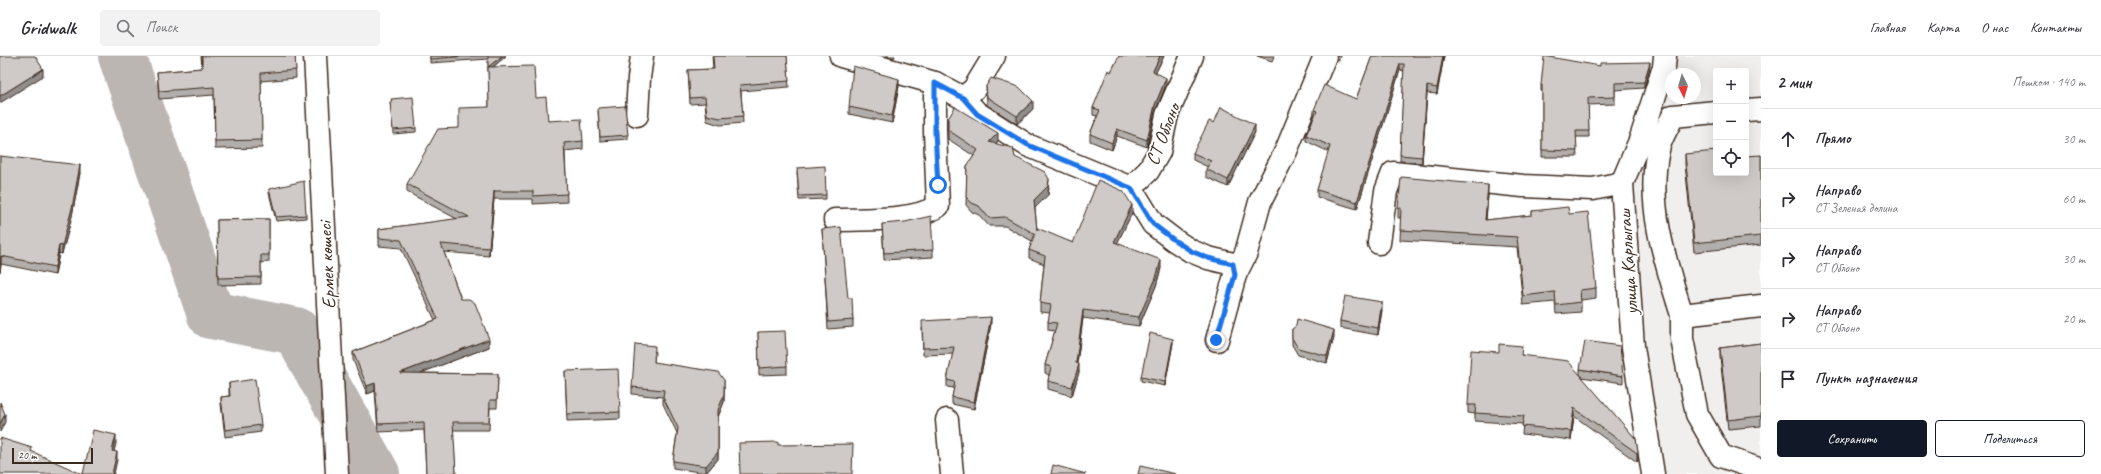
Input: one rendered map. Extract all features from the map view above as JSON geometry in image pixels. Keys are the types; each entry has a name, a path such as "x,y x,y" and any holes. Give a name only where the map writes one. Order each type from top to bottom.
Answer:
{"street":[{"name":"Ермек көшесі","path":"315,56 337,474"},
{"path":"637,115 642,56"},
{"path":"840,56 935,83 963,98 977,114 1028,145 1131,188 1153,224 1185,247 1208,258 1238,262"},
{"path":"963,98 974,89 994,56"},
{"name":"СТ Облоно","path":"1131,188 1148,171 1159,152 1167,115 1192,56"},
{"path":"1216,340 1238,262 1260,202 1286,151 1325,56"},
{"name":"улица Карлыгаш","path":"1653,474 1633,347 1622,183 1640,138 1664,67 1665,56"},
{"path":"836,220 874,219 921,214 938,206 935,83"},
{"path":"1749,110 1761,109"},
{"path":"1713,112 1673,116 1658,148 1654,181 1658,226 1669,273 1682,316 1682,339 1697,414 1721,456 1761,470"},
{"path":"1379,243 1386,191 1393,173 1523,186 1593,189 1622,183"},
{"path":"1682,316 1761,306"},
{"path":"947,420 952,474"}],"shaded area":[{"path":"1665,56 1761,56 1761,474 1653,474 1622,183"}],"building":[{"path":"0,56 35,56 43,69 0,96"},
{"path":"202,56 295,56 296,70 261,73 262,140 215,141 214,87 159,91 157,72 202,68"},
{"path":"430,56 469,56 430,59"},
{"path":"488,56 502,56 488,67"},
{"path":"713,56 787,56 789,81 740,85 743,116 720,118 707,115 705,97 690,98 688,70 714,69"},
{"path":"1119,56 1160,56 1153,71 1166,78 1155,105 1147,140 1117,129 1112,143 1090,134 1100,110 1093,108 1108,70 1111,72"},
{"path":"1372,56 1443,56 1437,88 1427,86 1422,157 1400,155 1404,64 1400,64 1357,202 1317,190 1330,146 1306,135 1317,111 1314,110 1324,85 1356,99"},
{"path":"1544,56 1600,66 1600,63 1650,62 1644,82 1615,83 1615,97 1588,98 1589,131 1576,131 1577,151 1542,150 1541,85"},
{"path":"534,66 536,98 546,97 548,121 581,119 583,141 564,143 567,194 533,196 533,191 494,191 489,248 441,244 461,299 469,299 475,303 489,339 400,373 498,374 497,400 490,400 489,422 453,422 456,473 426,474 424,422 378,424 375,383 367,386 353,352 438,319 401,240 379,238 379,229 469,217 407,184 438,129 459,128 459,108 489,107 488,67"},
{"path":"853,66 899,79 892,116 849,107"},
{"path":"991,78 1019,87 1033,101 1017,116 987,97 986,86"},
{"path":"413,97 416,128 393,130 391,99"},
{"path":"625,106 628,135 600,137 598,108"},
{"path":"955,107 998,133 989,142 1013,148 1015,157 1045,172 1049,179 1048,186 1034,200 1037,230 1037,228 1073,243 1098,180 1123,191 1132,205 1114,242 1161,260 1156,278 1139,317 1083,310 1076,363 1079,364 1072,387 1048,381 1051,367 1045,365 1057,323 1048,322 1051,305 1040,303 1045,256 1029,250 1035,234 1005,217 989,218 979,206 972,203 966,197 967,166 978,150 948,130 948,119"},
{"path":"1221,107 1255,125 1228,180 1206,169 1211,161 1193,153 1209,121 1214,123"},
{"path":"1713,151 1713,176 1749,176 1749,156 1761,155 1761,236 1694,243 1685,154"},
{"path":"0,156 80,165 72,208 62,246 59,245 55,267 1,256 0,264"},
{"path":"825,166 826,195 799,196 797,168"},
{"path":"1401,177 1488,185 1485,220 1532,215 1532,211 1568,207 1569,214 1588,212 1596,288 1580,290 1581,302 1556,305 1555,292 1523,296 1517,237 1400,230 1401,208 1398,208"},
{"path":"304,181 306,215 276,217 269,189"},
{"path":"931,216 933,250 884,253 882,224 905,222"},
{"path":"269,219 269,255 261,255 261,277 218,278 217,220"},
{"path":"841,227 848,298 852,298 853,320 828,322 822,229"},
{"path":"1345,296 1382,302 1378,328 1340,321"},
{"path":"991,317 974,402 952,397 955,382 947,380 954,347 923,348 922,321"},
{"path":"1297,319 1334,330 1327,356 1298,348 1292,338 1292,329 1296,326"},
{"path":"785,331 787,366 759,368 758,332"},
{"path":"1150,333 1173,339 1165,382 1141,377"},
{"path":"1585,341 1620,346 1623,376 1580,369"},
{"path":"1761,343 1761,416 1728,420 1720,348"},
{"path":"635,344 655,346 654,362 718,372 724,380 724,395 718,410 718,452 706,466 673,461 678,428 663,397 664,390 632,387"},
{"path":"1499,344 1522,346 1521,355 1568,361 1636,439 1638,452 1637,453 1574,408 1571,431 1522,426 1524,416 1475,413 1476,405 1468,405 1471,350 1499,352"},
{"path":"618,369 620,412 567,414 565,371"},
{"path":"255,379 261,425 225,430 221,397 230,396 229,383"},
{"path":"0,402 5,414 0,424"},
{"path":"93,430 116,435 112,451 117,452 112,474 83,474"},
{"path":"0,438 32,448 31,451 82,474 0,474"},
{"path":"778,442 778,445 853,444 852,474 740,474 739,443"},
{"path":"1053,465 1086,474 1051,474"},
{"path":"1140,466 1176,474 1138,474"}],"waterway":[{"path":"122,56 211,315 296,331 376,474"}],"route":[{"path":"938,185 935,132 935,83 963,98 977,114 1028,145 1131,188 1153,224 1174,240 1191,251 1208,258 1233,264 1235,275 1216,340"}]}
